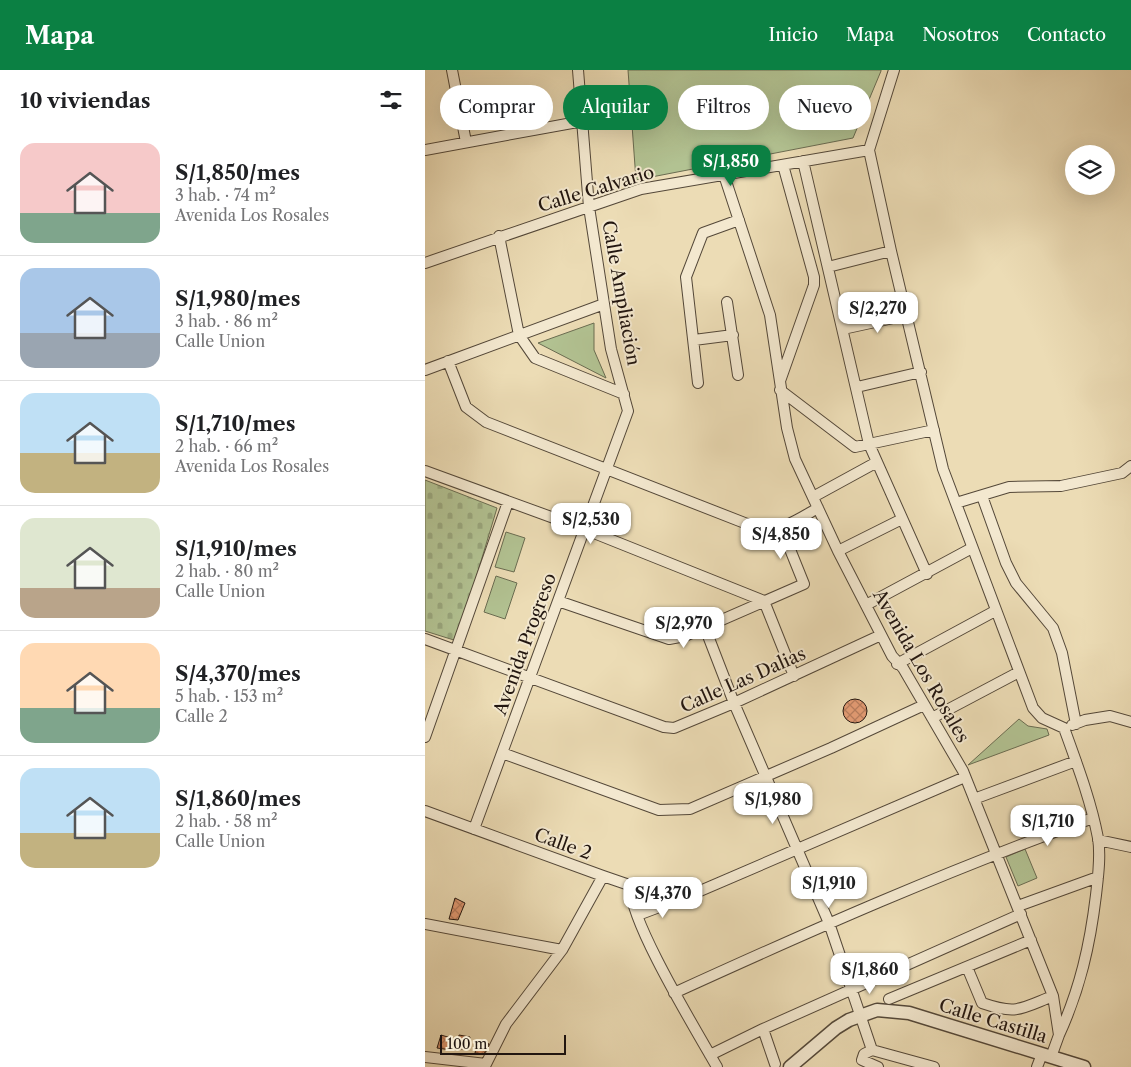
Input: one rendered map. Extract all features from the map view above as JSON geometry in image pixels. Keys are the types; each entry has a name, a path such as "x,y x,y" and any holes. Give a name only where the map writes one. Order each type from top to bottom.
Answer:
{"street":[{"path":"452,70 466,142"},
{"name":"Calle Ampliación","path":"578,70 579,85"},
{"path":"894,70 869,150 943,469 1033,708 1042,718 1064,728 1085,720 1110,716 1131,722"},
{"path":"425,150 563,125"},
{"name":"Calle Ampliación","path":"584,130 589,207 611,349 628,411 606,471"},
{"name":"Calle Calvario","path":"425,264 499,236 641,190 869,150"},
{"path":"803,161 869,444 927,574"},
{"path":"783,165 814,277 814,285 780,386 855,446 934,430"},
{"name":"Avenida Los Rosales","path":"724,175 770,315 787,428 795,459 838,551 881,635 897,664 932,718 965,777 1053,996 1059,1035 1054,1060 1037,1067"},
{"path":"698,383 686,277 701,236 709,229 739,220"},
{"path":"499,236 519,335 535,358 624,394"},
{"path":"828,267 891,251"},
{"path":"727,302 738,375"},
{"path":"425,370 604,304"},
{"path":"843,329 907,315"},
{"path":"693,340 733,335"},
{"path":"448,361 467,407 486,422 606,471 760,529 771,530 781,527 818,508"},
{"path":"857,388 921,372"},
{"path":"813,497 877,462"},
{"path":"956,503 1009,488 1061,486 1122,473 1131,466"},
{"path":"425,471 584,529 764,601 794,676"},
{"name":"Avenida Progreso","path":"474,829 606,471"},
{"path":"982,496 1006,563 1016,583 1053,628 1062,653 1076,724"},
{"path":"425,737 508,502"},
{"path":"838,551 902,519"},
{"path":"558,601 669,639 685,636 804,584 781,527"},
{"path":"866,605 927,574 972,548"},
{"path":"897,664 995,611"},
{"path":"705,628 734,703 829,923 853,989 871,1050"},
{"name":"Calle Las Dalias","path":"425,639 663,727 674,728 734,703 881,635"},
{"path":"932,718 1019,672"},
{"path":"502,753 659,810 690,809 874,729 924,705"},
{"path":"1059,1035 1083,975 1092,932 1098,877 1098,840 1093,818 1064,728"},
{"path":"974,799 1076,761"},
{"name":"Calle 2","path":"425,811 631,886 679,900 797,851 965,777"},
{"path":"675,993 829,923 995,853 1093,818"},
{"path":"1098,840 1131,847"},
{"path":"425,1057 487,1064 506,1024 562,950 603,876"},
{"path":"710,1055 1019,910 1098,877"},
{"path":"631,886 630,894 638,915 675,993 717,1067"},
{"path":"638,915 662,906 667,898"},
{"path":"425,924 562,950"},
{"path":"889,999 1031,940"},
{"path":"967,967 982,1003 1006,1011 1019,1010 1053,996"},
{"name":"Calle Castilla","path":"790,1067 836,1028 877,1010 909,1013 1054,1060 1083,1067"},
{"path":"763,1029 775,1064"},
{"path":"878,1067 862,1060 864,1054 871,1050 934,1067"}],"green space":[{"path":"628,70 881,70 871,95 871,85 779,85 779,130 856,130 853,138 636,180 632,130 668,130 668,85 629,85"},
{"path":"594,323 594,350 606,378 538,343"},
{"path":"425,480 497,508 457,641 425,631"},
{"path":"506,532 525,538 514,572 495,567"},
{"path":"496,576 517,583 505,619 484,612"},
{"path":"1019,719 1028,726 1047,729 1049,735 968,765"},
{"path":"1025,849 1037,878 1018,886 1006,857"}],"building":[{"path":"855,699 864,702 867,711 864,720 855,723 846,720 843,711 846,702"},
{"path":"455,898 465,903 458,920 449,919"},
{"path":"441,1035 451,1038 451,1050 437,1048"},
{"path":"459,1035 470,1037 467,1049 457,1049"},
{"path":"478,1040 489,1044 484,1054 475,1053"}]}
